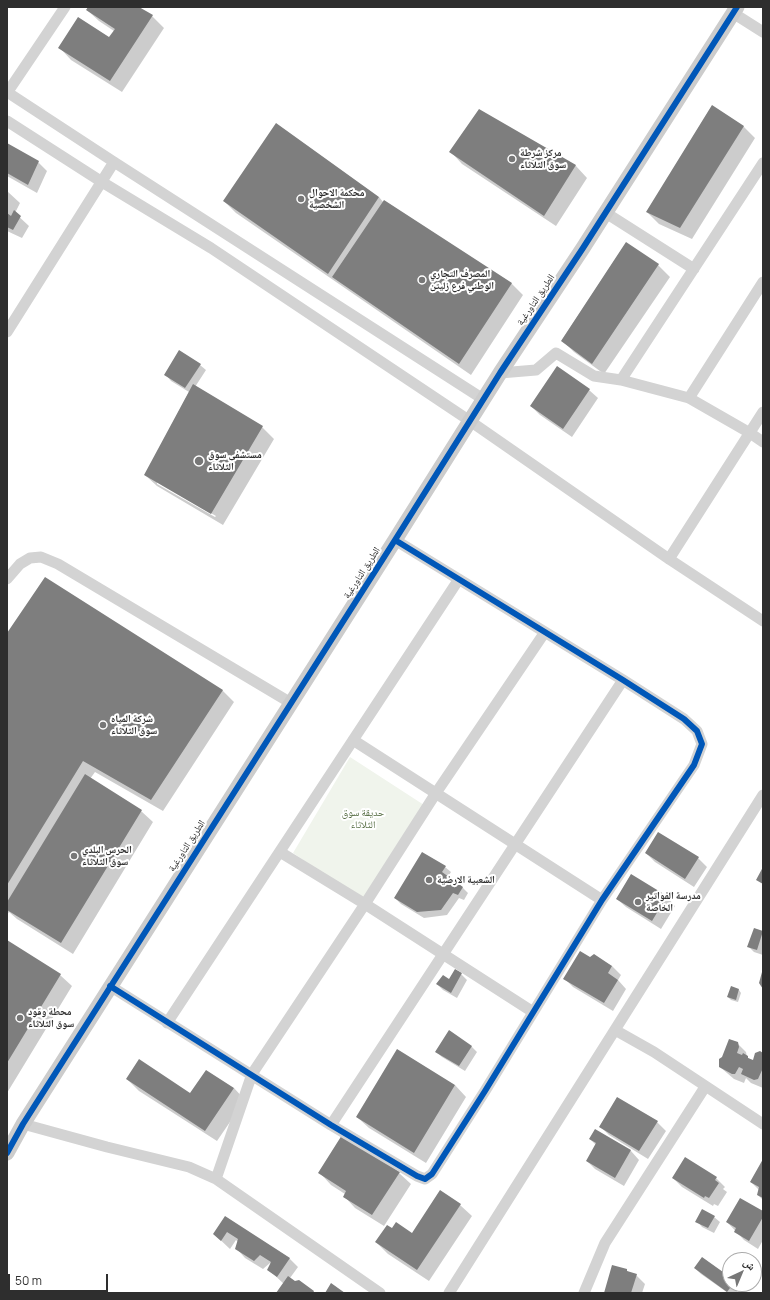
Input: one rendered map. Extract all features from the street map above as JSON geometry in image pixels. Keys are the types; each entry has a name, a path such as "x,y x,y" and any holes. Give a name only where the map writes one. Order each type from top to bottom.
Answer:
{"street":[{"path":"65,7 7,92 483,399"},
{"path":"735,10 763,32"},
{"name":"الطريق التاورغية","path":"7,1153 23,1124 110,986 395,540 500,372 606,213 735,10"},
{"path":"7,121 102,182 211,248 470,421 669,559 763,620"},
{"path":"7,332 114,162"},
{"path":"621,380 763,164"},
{"path":"606,213 694,269"},
{"path":"689,398 763,282"},
{"path":"500,372 536,370 556,353 594,376 621,380 689,398 763,442"},
{"path":"669,559 763,412"},
{"path":"110,986 331,1125 417,1176 425,1179 432,1174 481,1098 602,900 694,765 702,744 697,731 684,719 395,540"},
{"path":"7,579 20,564 30,558 41,557 58,564 291,703"},
{"path":"167,1023 458,579"},
{"path":"216,1179 252,1074 365,904 436,793 545,632"},
{"path":"331,1125 623,680"},
{"path":"353,740 602,900"},
{"path":"449,1293 763,795"},
{"path":"280,852 365,904 533,1012"},
{"path":"615,1030 654,1052 763,1124"},
{"path":"584,1293 604,1243 705,1087"},
{"path":"23,1124 107,1147 189,1167 216,1179 380,1293"}],"green space":[{"name":"حديقة سوق الثلاثاء","path":"350,757 424,805 363,900 293,853"}],"building":[{"path":"88,7 139,7 153,15 110,81 58,48 78,17 109,37 115,29 86,10"},
{"path":"712,105 744,126 680,228 646,212"},
{"name":"مركز شرطة سوق الثلاثاء","path":"479,109 576,165 544,216 449,152"},
{"name":"محكمة الاحوال الشخصية","path":"276,123 379,197 328,274 223,201"},
{"path":"7,143 39,161 28,185 7,173"},
{"name":"المصرف التجاري الوطني فرع زليتن","path":"384,200 512,283 459,364 332,277"},
{"path":"14,210 21,216 13,230 7,227 7,213 11,216"},
{"path":"626,242 659,264 592,364 561,341"},
{"path":"179,350 201,364 185,388 164,375"},
{"path":"557,366 590,389 563,429 530,406"},
{"path":"193,384 263,426 211,514 144,475"},
{"name":"شركة المياه سوق الثلاثاء","path":"45,577 223,690 151,800 83,761 7,885 7,633"},
{"name":"الحرس البلدي سوق الثلاثاء","path":"85,774 142,810 61,943 7,910 7,902"},
{"path":"658,832 699,857 685,879 645,853"},
{"name":"الشعبية الارضية","path":"422,852 446,866 442,872 463,887 458,895 453,893 441,910 417,912 394,898"},
{"path":"763,867 763,884 756,880"},
{"path":"631,874 667,896 652,921 616,899"},
{"path":"754,928 763,931 757,950 747,947"},
{"name":"محطة وقود سوق الثلاثاء","path":"7,940 61,974 7,1063"},
{"path":"580,951 590,957 594,954 612,966 608,973 618,980 604,1003 563,979"},
{"path":"455,969 462,973 451,993 436,984 443,975 449,979"},
{"path":"762,972 763,973 763,989 759,983"},
{"path":"731,986 739,989 736,1000 727,997"},
{"path":"449,1030 472,1046 459,1066 435,1052"},
{"path":"729,1039 738,1042 739,1047 737,1053 742,1055 743,1053 748,1056 748,1058 753,1060 755,1053 760,1051 763,1053 763,1068 758,1079 754,1080 741,1074 743,1069 739,1067 735,1074 732,1074 719,1067 719,1059 722,1057"},
{"path":"397,1049 455,1085 414,1153 356,1117"},
{"path":"139,1059 190,1093 206,1070 234,1088 205,1131 126,1079"},
{"path":"617,1097 658,1121 639,1151 599,1127"},
{"path":"595,1129 631,1150 615,1178 586,1161 596,1143 589,1139"},
{"path":"342,1135 400,1172 372,1215 343,1197 346,1191 318,1173"},
{"path":"685,1157 717,1177 715,1180 719,1183 709,1198 705,1196 704,1198 672,1178"},
{"path":"763,1159 763,1198 757,1195 759,1187 750,1182"},
{"path":"440,1190 461,1204 417,1270 375,1242 387,1225 392,1228 396,1222 412,1233"},
{"path":"740,1198 763,1211 763,1217 749,1241 734,1232 736,1228 726,1222"},
{"path":"702,1209 715,1216 708,1228 695,1222"},
{"path":"225,1216 290,1258 277,1277 267,1270 271,1262 260,1255 254,1261 235,1249 238,1239 227,1232 221,1241 213,1234"},
{"path":"702,1257 722,1271 722,1288 694,1268"},
{"path":"612,1265 627,1269 627,1271 637,1274 631,1293 604,1293"},
{"path":"288,1276 295,1281 299,1280 314,1291 313,1293 276,1293"},
{"path":"331,1283 345,1293 325,1293"}],"cycle path":[{"path":"7,1153 23,1124 500,373 583,248 737,7"},
{"path":"110,986 331,1125 417,1176 425,1179 432,1174 485,1091 602,900 694,765 702,744 697,731 684,719 395,540"}],"place":[{"name":"مركز شرطة سوق الثلاثاء","path":"512,159"},
{"name":"محكمة الاحوال الشخصية","path":"301,199"},
{"name":"المصرف التجاري الوطني فرع زليتن","path":"422,280"},
{"name":"مستشفى سوق الثلاثاء","path":"199,461"},
{"name":"شركة المياه سوق الثلاثاء","path":"103,725"},
{"name":"الحرس البلدي سوق الثلاثاء","path":"74,856"},
{"name":"الشعبية الارضية","path":"429,880"},
{"name":"مدرسة الفواتير الخاصة","path":"638,902"},
{"name":"محطة وقود سوق الثلاثاء","path":"20,1018"}]}
